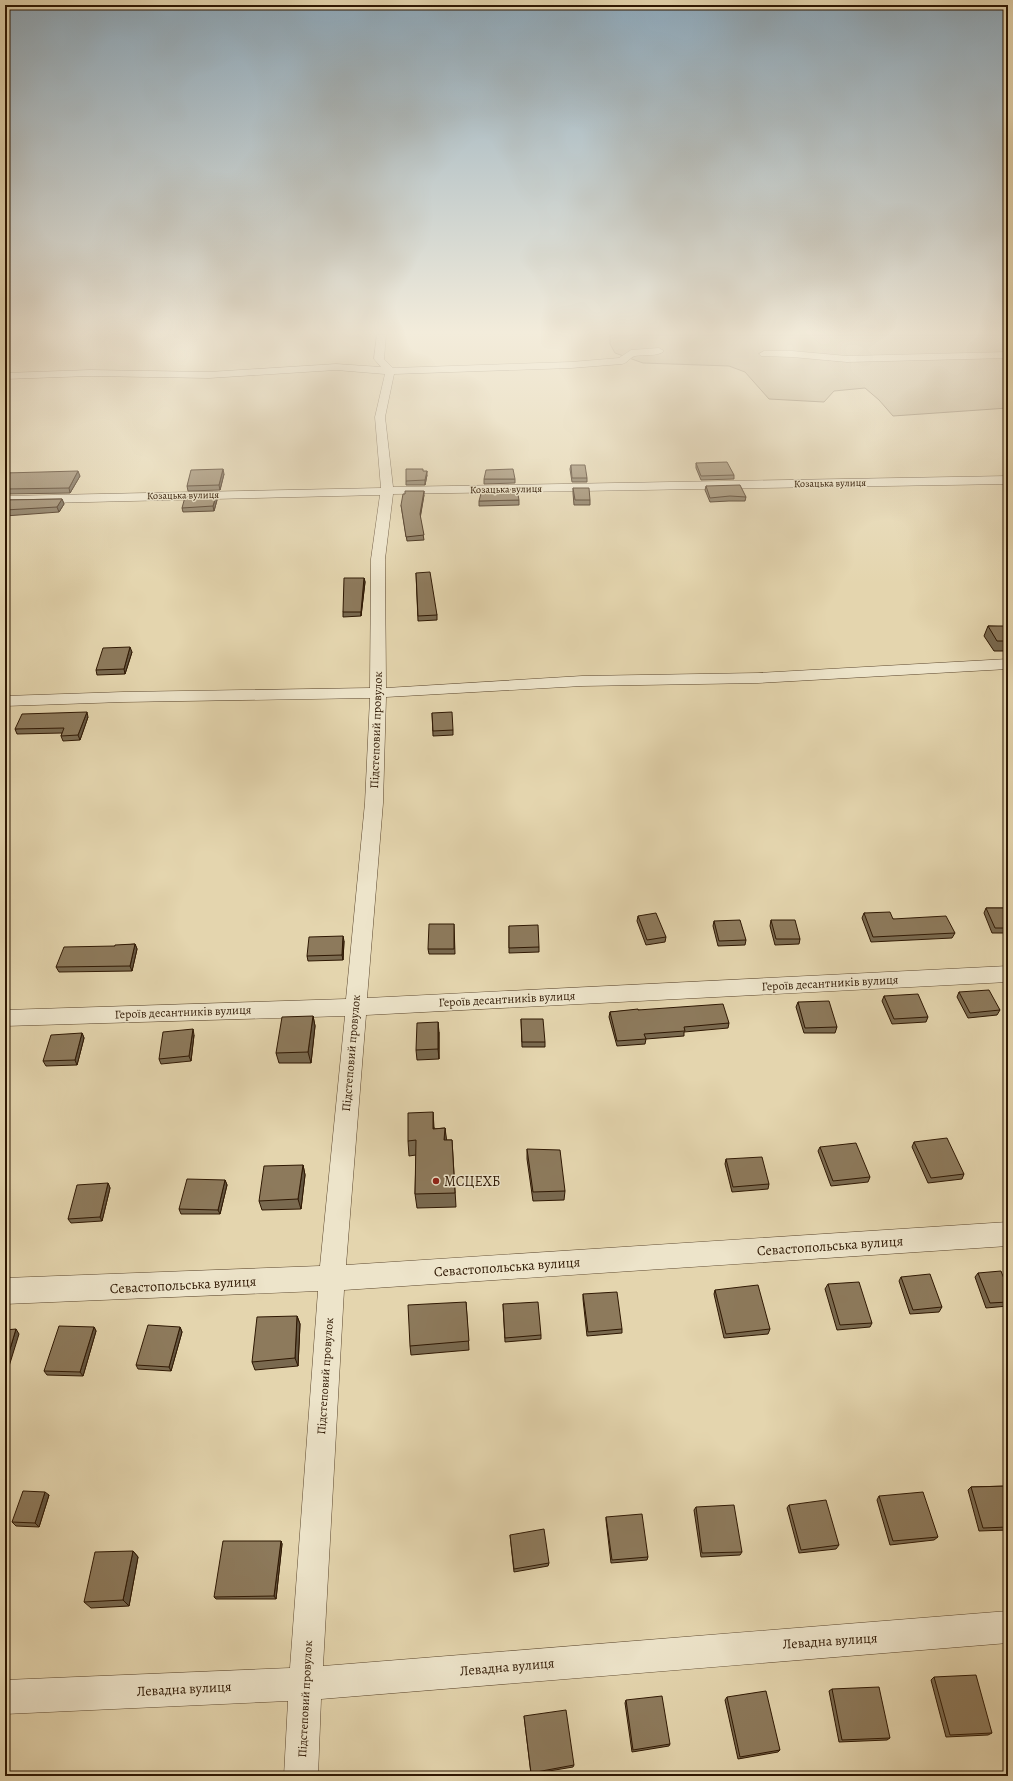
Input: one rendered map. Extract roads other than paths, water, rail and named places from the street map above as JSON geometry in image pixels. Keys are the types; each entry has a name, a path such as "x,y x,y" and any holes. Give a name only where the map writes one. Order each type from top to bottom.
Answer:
{"street":[{"name":"Підстеповий провулок","path":"302,1776 305,1684 332,1278 374,802 378,694 378,559 387,491 380,418"},
{"name":"Козацька вулиця","path":"5,500 387,491 1008,480"},
{"path":"5,701 123,697 378,694 582,681 758,678 1008,664"},
{"name":"Героїв десантників вулиця","path":"5,1018 355,1007 1008,974"},
{"name":"Севастопольська вулиця","path":"5,1291 332,1278 1008,1234"},
{"name":"Левадна вулиця","path":"5,1697 305,1684 1008,1627"}],"place":[{"name":"МСЦЕХБ","path":"436,1181"}]}
